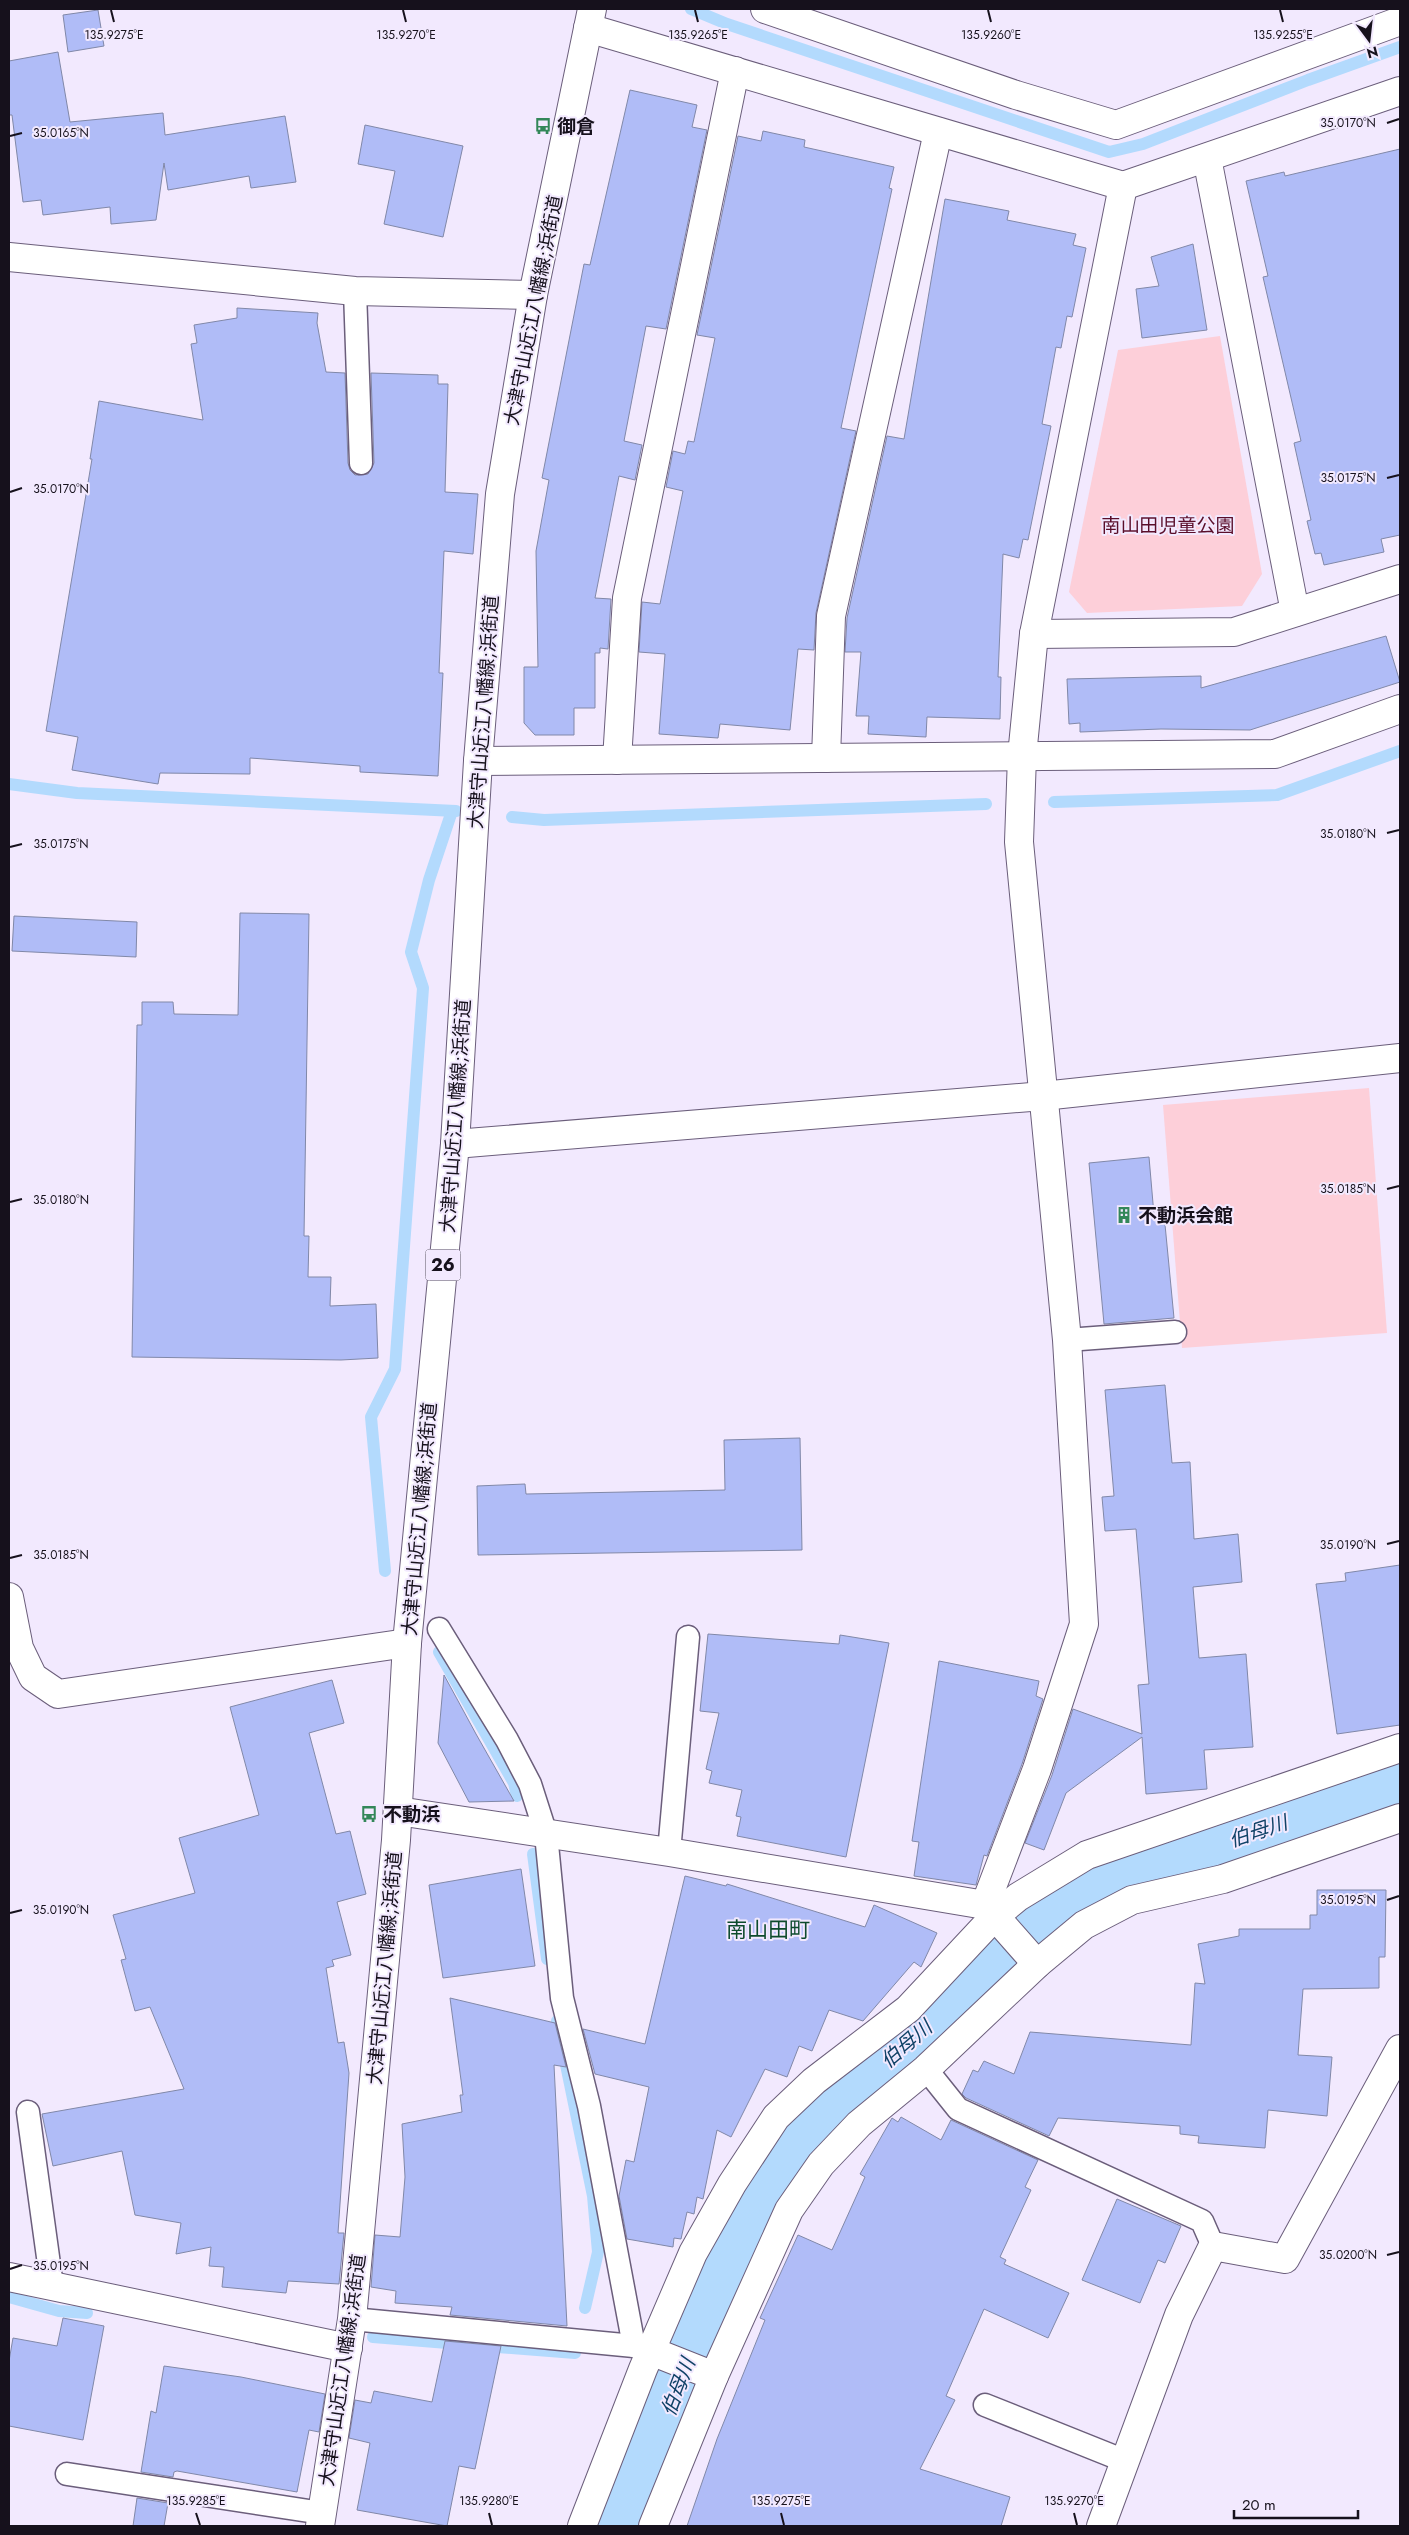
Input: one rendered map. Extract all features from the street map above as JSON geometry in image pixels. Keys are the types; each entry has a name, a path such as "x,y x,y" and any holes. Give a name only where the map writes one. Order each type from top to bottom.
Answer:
{"street":[{"path":"765,9 1016,96 1116,125 1400,21"},
{"path":"590,18 734,72 1123,186 1400,91"},
{"name":"大津守山近江八幡線;浜街道","path":"321,2519 352,2319 398,1811 407,1643 455,1144 478,761 500,494 533,296 590,18"},
{"path":"617,760 627,598 734,72"},
{"path":"826,758 831,616 938,132"},
{"path":"1207,158 1295,612"},
{"path":"582,2526 643,2349 693,2253 732,2184 776,2117 814,2081 908,2009 990,1910 1084,1624 1067,1340 1019,842 1022,756 1034,634 1123,186"},
{"path":"9,257 355,291 533,296"},
{"path":"1034,634 1234,632 1400,579"},
{"path":"478,761 1275,754 1400,710"},
{"path":"455,1144 1043,1096 1400,1058"},
{"path":"9,1597 19,1648 33,1677 58,1694 407,1643"},
{"path":"398,1811 669,1852 990,1910 1018,1897 1087,1855 1400,1748"},
{"path":"653,2526 714,2376 789,2210 820,2164 859,2124 926,2069 1037,1964 1084,1925 1132,1900 1223,1879 1399,1824"},
{"path":"990,1910 1037,1964"},
{"path":"1101,2526 1179,2315 1213,2246 1285,2260 1400,2049"},
{"path":"9,2277 348,2348"},
{"path":"643,2349 714,2376"}],"lane":[{"path":"355,291 360,463"},
{"path":"1067,1340 1175,1332"},
{"path":"352,2319 643,2349 589,2106 562,1998 546,1834 530,1784 507,1740 438,1629"},
{"path":"669,1852 688,1637"},
{"path":"926,2069 958,2109 1202,2221 1213,2246"},
{"path":"28,2112 52,2286"},
{"path":"985,2405 1124,2461"},
{"path":"67,2474 321,2519"}],"green space":[{"name":"南山田児童公園","path":"1220,336 1262,574 1242,606 1087,613 1069,592 1118,350"},
{"path":"1369,1088 1387,1333 1182,1348 1163,1105"}],"building":[{"path":"98,10 104,46 68,52 63,15"},
{"path":"58,52 70,122 163,113 165,135 285,116 296,182 251,188 249,176 168,190 164,163 156,220 111,224 110,207 43,215 41,200 23,202 12,115 9,115 9,61"},
{"path":"630,90 697,105 692,127 707,130 666,329 646,326 624,441 642,445 635,480 619,476 595,598 611,599 608,649 600,648 600,653 595,653 595,708 574,708 574,735 535,735 524,723 524,667 538,667 536,551 549,480 542,478 584,264 590,265"},
{"path":"365,125 463,146 443,237 384,224 395,171 358,164"},
{"path":"763,131 805,140 804,147 894,167 889,188 892,189 841,428 856,431 816,613 814,650 798,649 790,730 720,724 718,738 659,734 665,654 639,652 642,602 660,604 683,491 666,487 673,451 685,454 688,441 694,442 715,338 697,335 738,136 761,141"},
{"path":"1400,149 1400,535 1381,539 1384,552 1324,565 1321,553 1315,554 1307,521 1311,520 1294,443 1301,441 1263,277 1268,276 1246,181 1284,172 1285,176"},
{"path":"945,199 1009,211 1007,220 1076,234 1073,245 1086,248 1072,317 1067,316 1061,348 1056,347 1042,424 1051,426 1028,540 1023,539 1019,558 1003,554 998,677 1001,677 1000,719 927,717 926,737 868,734 869,716 856,716 861,652 845,652 847,618 887,436 904,439"},
{"path":"1193,244 1207,330 1142,338 1136,289 1159,286 1151,257"},
{"path":"237,308 318,313 317,323 326,372 345,373 348,463 350,470 355,475 368,474 374,463 371,373 438,375 438,384 448,384 445,492 478,494 473,554 444,551 439,673 443,673 438,776 360,772 360,766 250,758 250,774 160,773 158,784 72,770 78,737 46,731 92,459 90,459 99,401 203,420 191,344 197,343 194,325 237,318"},
{"path":"1386,636 1400,682 1250,730 1161,729 1080,732 1080,723 1069,724 1067,679 1201,676 1201,688"},
{"path":"240,913 309,914 304,1236 309,1236 308,1277 331,1277 330,1306 376,1304 378,1358 341,1360 132,1357 137,1025 142,1025 142,1002 173,1002 174,1014 238,1015"},
{"path":"14,916 137,922 136,957 12,951"},
{"name":"不動浜会館","path":"1149,1157 1154,1215 1164,1214 1174,1318 1104,1324 1089,1163"},
{"path":"1165,1385 1172,1463 1190,1462 1194,1539 1238,1534 1242,1582 1193,1587 1199,1658 1246,1654 1253,1747 1204,1750 1207,1789 1146,1794 1142,1737 1066,1793 1044,1850 1025,1843 1052,1775 1073,1709 1142,1734 1138,1685 1149,1684 1136,1529 1105,1531 1102,1497 1114,1496 1105,1390"},
{"path":"800,1438 802,1550 478,1555 477,1486 525,1484 526,1494 725,1490 724,1440"},
{"path":"1400,1565 1400,1725 1337,1734 1316,1584 1346,1581 1345,1573"},
{"path":"708,1634 839,1644 840,1635 889,1643 846,1857 737,1836 741,1817 736,1816 742,1790 709,1783 712,1771 706,1769 719,1713 700,1711"},
{"path":"939,1661 1039,1681 1036,1696 1043,1699 1022,1764 987,1856 984,1855 976,1885 914,1876 919,1842 912,1841"},
{"path":"444,1675 514,1801 469,1802 438,1743"},
{"path":"332,1680 344,1723 309,1733 336,1834 350,1831 366,1894 337,1902 351,1955 332,1960 334,1966 326,1968 338,2043 344,2042 349,2073 338,2233 344,2233 339,2284 288,2281 286,2293 222,2287 224,2267 209,2266 211,2247 176,2254 181,2223 135,2215 122,2151 53,2166 42,2114 184,2089 150,2007 135,2011 121,1960 126,1959 113,1915 195,1893 179,1838 259,1815 230,1707"},
{"path":"521,1869 535,1966 443,1978 429,1885"},
{"path":"685,1876 726,1886 727,1884 865,1927 874,1905 937,1933 921,1967 914,1962 863,2021 829,2010 812,2051 799,2046 787,2077 765,2069 731,2137 717,2130 703,2199 697,2197 694,2214 687,2212 681,2239 674,2238 673,2247 627,2239 619,2196 626,2160 634,2162 649,2087 595,2074 583,2029 645,2044"},
{"path":"1317,1890 1386,1890 1385,1957 1379,1957 1379,1988 1303,1989 1298,2055 1332,2057 1327,2116 1268,2110 1265,2148 1198,2143 1199,2136 1180,2134 1180,2126 1058,2118 1049,2136 966,2098 962,2094 973,2070 978,2072 984,2061 1014,2074 1030,2032 1191,2045 1195,1983 1205,1984 1198,1944 1239,1936 1239,1929 1310,1929 1310,1915 1317,1915"},
{"path":"450,1998 555,2023 566,2067 554,2065 567,2326 450,2315 452,2307 395,2303 396,2291 371,2287 375,2235 400,2237 405,2177 402,2124 462,2112 460,2095 463,2095"},
{"path":"901,2117 941,2140 951,2120 1038,2160 1025,2187 1031,2190 1000,2257 1006,2260 1004,2264 1069,2293 1048,2338 984,2309 946,2396 955,2400 920,2469 1010,2497 1001,2526 687,2526 717,2439 765,2320 760,2318 798,2235 832,2250 865,2177 860,2174 892,2118 898,2122"},
{"path":"1117,2199 1181,2226 1165,2263 1158,2260 1140,2303 1082,2280"},
{"path":"63,2318 104,2326 83,2440 9,2426 9,2361 13,2338 57,2346"},
{"path":"445,2341 501,2346 475,2469 459,2466 447,2526 357,2510 370,2443 349,2438 355,2400 371,2403 374,2391 432,2402"},
{"path":"164,2366 241,2377 325,2394 319,2432 309,2430 297,2492 177,2471 174,2472 173,2477 141,2472 151,2411 156,2413"},
{"path":"137,2498 168,2503 164,2526 133,2526"}],"waterway":[{"path":"691,9 727,24 1109,152 1143,144 1308,80 1400,47"},
{"path":"1054,802 1277,795 1400,751"},
{"path":"9,784 77,793 456,811"},
{"path":"512,817 544,820 986,804"},
{"path":"385,1571 371,1417 395,1369 423,988 411,952 429,880 452,811"},
{"path":"439,1652 514,1783 517,1796"},
{"name":"伯母川","path":"625,2526 721,2273 765,2188 803,2134 1086,1886 1341,1806 1400,1785"},
{"path":"533,1854 547,1959"},
{"path":"557,2021 593,2196 598,2252 585,2308"},
{"path":"9,2297 59,2311 87,2313"},
{"path":"373,2337 460,2344"},
{"path":"485,2346 575,2353"}],"place":[{"name":"御倉","path":"543,126"},
{"name":"不動浜会館","path":"1124,1215"},
{"name":"不動浜","path":"369,1814"}],"district":[{"name":"南山田町","path":"768,1930"}]}
